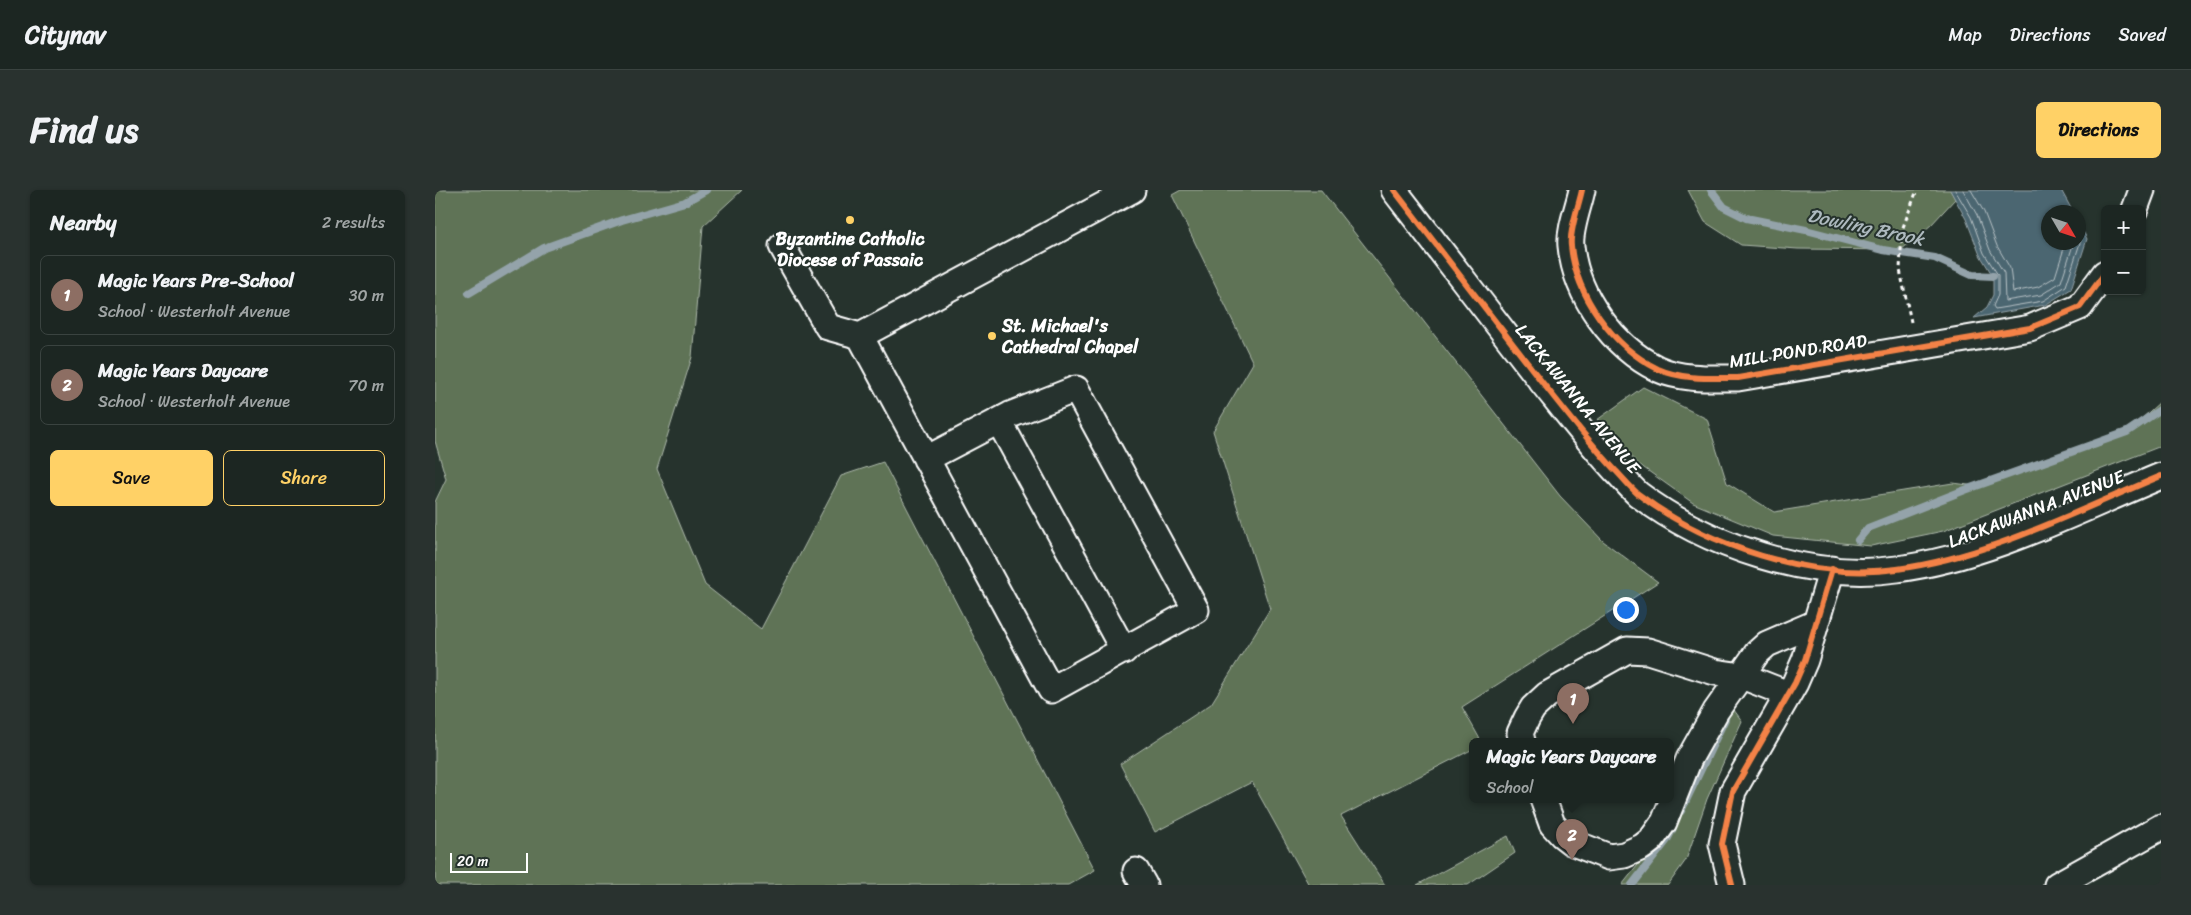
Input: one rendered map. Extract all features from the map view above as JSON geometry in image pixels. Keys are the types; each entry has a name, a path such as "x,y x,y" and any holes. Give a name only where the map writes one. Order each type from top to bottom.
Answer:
{"street":[{"path":"782,246 828,327 860,336 1132,190"},
{"name":"LACKAWANNA AVENUE","path":"1395,190 1570,417 1637,493 1682,522 1770,559 1855,571 1896,570 1943,561 2003,541 2161,476"},
{"name":"MILL POND ROAD","path":"1582,190 1571,244 1576,272 1600,320 1631,352 1659,370 1698,378 1738,378 2030,328 2079,307 2101,278"},
{"path":"2136,205 2142,190"},
{"path":"860,336 926,459 1051,690 1196,610 1076,390 999,421 926,459"},
{"path":"999,421 1124,651"},
{"path":"1732,885 1722,844 1733,791 1805,660 1832,569"},
{"path":"1674,797 1689,759 1716,711 1757,652 1767,644 1816,622"},
{"path":"1521,737 1533,708 1547,695 1627,650 1648,652 1715,672 1742,676 1788,694"},
{"path":"1545,803 1553,824 1561,836 1609,857 1624,855 1651,840 1664,822 1672,803"},
{"path":"2057,885 2161,827"}],"path":[{"path":"1917,190 1902,230 1899,270 1917,347"}],"green space":[{"path":"435,190 742,190 703,226 692,357 657,469 705,585 761,629 841,476 883,462 1095,870 1068,885 435,885 435,502 446,479 435,441"},
{"path":"1181,190 1321,190 1560,496 1603,541 1658,582 1462,707 1479,738 1469,738 1469,751 1341,816 1385,885 1309,885 1252,782 1155,832 1120,764 1211,704 1270,609 1213,431 1253,363 1172,195"},
{"path":"1688,190 1950,190 1955,199 1931,225 1901,250 1798,249 1741,245 1705,222"},
{"path":"1643,387 1707,419 1727,483 1774,512 1953,483 1976,486 2127,432 2161,401 2161,446 1943,531 1871,546 1773,536 1693,503 1637,463 1597,420"},
{"path":"1731,706 1742,721 1707,799 1686,860 1668,885 1622,885 1661,836"},
{"path":"1508,836 1515,853 1468,885 1417,885"}],"water":[{"path":"1950,190 2061,190 2069,205 2041,205 2041,250 2083,250 2071,289 2045,305 1974,318 1987,307 1993,295 1993,276 1980,255 1966,219"}],"waterway":[{"name":"Dowling Brook","path":"469,293 544,248 622,220 685,202 706,190"},
{"name":"Dowling Brook","path":"1711,190 1724,207 1746,218 1806,230 1883,250 1935,258 1972,275 1993,276"},
{"path":"1858,540 1868,528 1965,490 2127,432 2161,409"},
{"path":"1681,811 1725,719"},
{"path":"1632,885 1667,840 1673,828"}],"cycle path":[{"path":"1394,190 1542,382 1596,449 1629,485 1638,494 1665,513 1727,544 1761,556 1830,570 1864,571 1897,569 1931,563 1999,544 2161,476"},
{"path":"1582,190 1573,226 1571,246 1574,265 1589,301 1599,318 1626,348 1658,369 1687,377 1738,378 2030,328 2080,307 2101,278"},
{"path":"1732,885 1722,844 1733,791 1795,683 1805,660 1832,569"}],"place":[{"name":"Byzantine Catholic Diocese of Passaic","path":"850,220"},
{"name":"St. Michael's Cathedral Chapel","path":"992,336"},
{"name":"Magic Years Pre-School","path":"1573,724"},
{"name":"Magic Years Daycare","path":"1572,860"}]}
